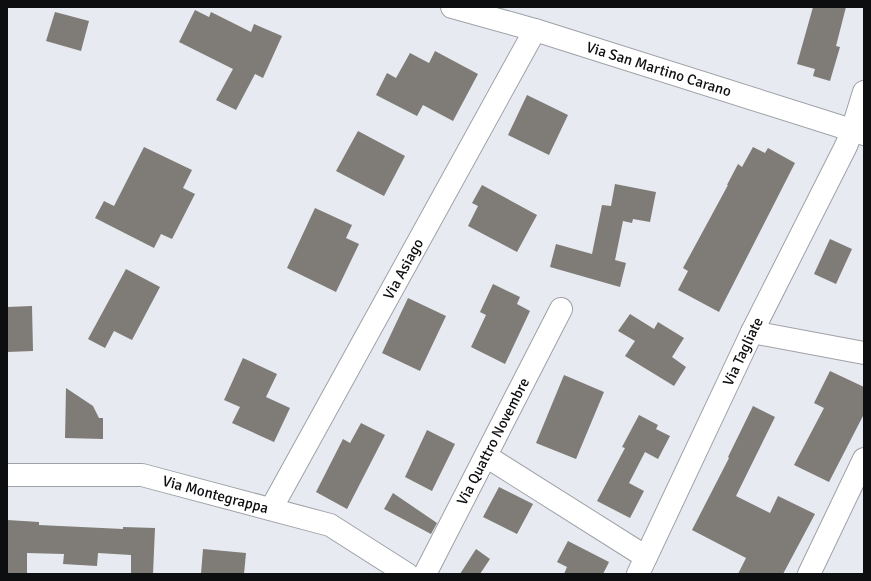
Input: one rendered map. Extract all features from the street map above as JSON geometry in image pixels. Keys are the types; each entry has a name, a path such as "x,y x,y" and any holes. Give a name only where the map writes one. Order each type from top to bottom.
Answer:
{"street":[{"name":"Via San Martino Carano","path":"452,7 535,30 858,133"},
{"name":"Via Asiago","path":"271,509 535,30"},
{"name":"Via Tagliate","path":"642,566 752,332 858,133 864,92"},
{"name":"Via Quattro Novembre","path":"425,574 561,309"},
{"path":"752,332 864,353"},
{"path":"486,456 642,566"},
{"path":"809,574 864,459"},
{"name":"Via Montegrappa","path":"7,475 142,475 330,524 407,574"}],"building":[{"path":"813,7 846,7 836,46 840,47 830,81 813,76 815,69 797,64"},
{"path":"195,10 209,17 211,12 251,32 254,24 282,36 263,78 255,74 236,110 216,100 233,69 179,42"},
{"path":"55,12 89,21 81,51 46,41"},
{"path":"435,51 478,74 453,121 423,105 417,116 376,95 387,73 396,78 410,53 429,63"},
{"path":"527,95 568,115 549,155 508,135"},
{"path":"358,131 405,156 384,196 336,171"},
{"path":"144,147 192,170 183,188 195,194 172,239 161,234 154,248 95,218 104,201 114,206"},
{"path":"753,147 765,153 768,148 795,163 719,312 678,290 688,271 683,268 738,164 742,167"},
{"path":"615,184 656,192 650,222 633,219 632,223 623,221 615,260 626,263 620,287 550,267 556,244 592,254 602,205 611,206"},
{"path":"482,185 537,215 517,252 468,226 478,206 472,203"},
{"path":"315,208 352,225 346,238 359,244 336,292 287,268"},
{"path":"830,239 852,249 836,284 814,274"},
{"path":"126,269 160,287 132,340 114,331 105,348 88,339"},
{"path":"493,284 520,297 517,304 530,311 505,364 471,347 486,315 480,312"},
{"path":"408,298 446,316 420,371 382,353"},
{"path":"32,306 33,351 7,352 7,307"},
{"path":"630,314 654,329 658,322 684,338 672,357 686,367 674,386 625,356 635,341 618,331"},
{"path":"243,358 277,374 266,397 290,408 274,442 232,423 240,407 224,400"},
{"path":"830,371 864,387 864,414 829,482 794,465 824,408 814,403"},
{"path":"564,375 604,392 576,459 536,443"},
{"path":"66,388 93,406 99,418 103,418 103,439 65,438"},
{"path":"753,406 775,417 736,496 770,513 778,496 815,514 783,574 738,574 746,558 692,530 729,458 728,457"},
{"path":"639,415 658,425 656,429 670,436 658,459 645,452 629,483 644,491 630,518 597,501 625,448 622,447"},
{"path":"361,423 385,435 347,509 316,492 343,439 350,443"},
{"path":"427,430 455,444 432,491 405,477"},
{"path":"499,487 533,504 517,534 483,517"},
{"path":"393,493 437,523 431,534 384,509"},
{"path":"7,520 39,522 39,525 123,529 123,527 155,528 153,574 131,574 131,555 98,553 97,566 63,564 64,554 27,553 27,574 7,574"},
{"path":"568,541 609,562 603,574 564,574 567,567 557,562"},
{"path":"203,549 246,553 244,574 201,574"},
{"path":"476,549 490,559 480,574 460,574"}]}
